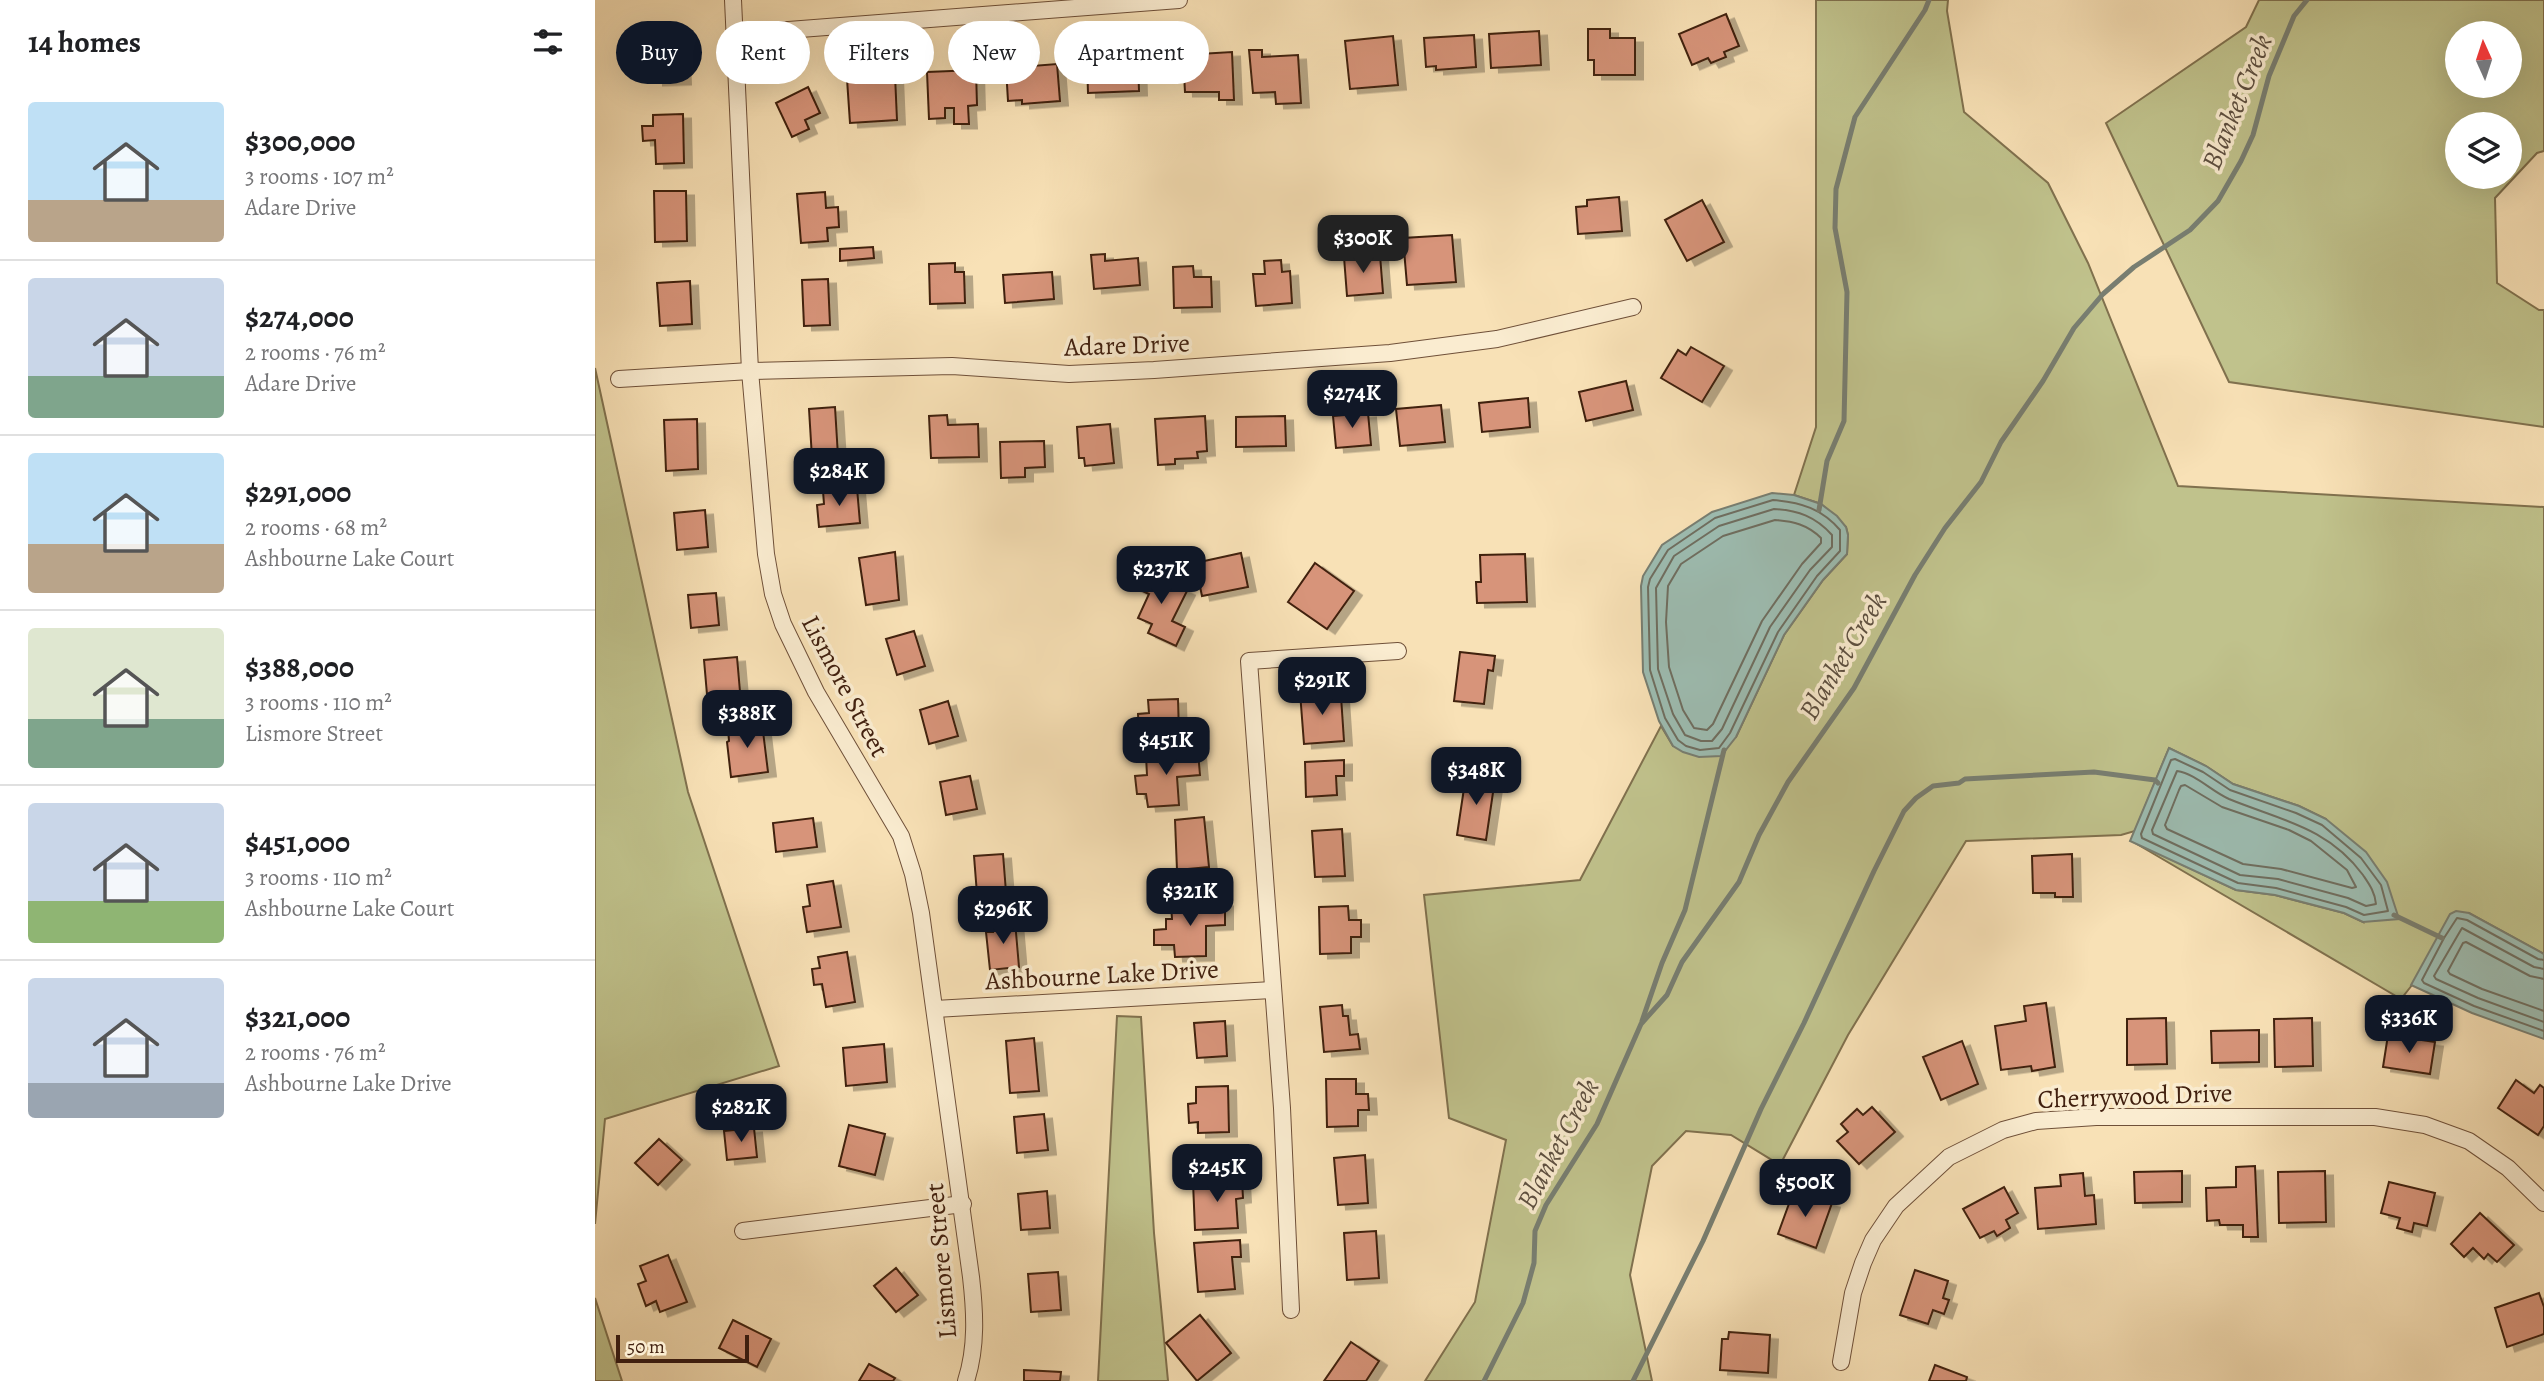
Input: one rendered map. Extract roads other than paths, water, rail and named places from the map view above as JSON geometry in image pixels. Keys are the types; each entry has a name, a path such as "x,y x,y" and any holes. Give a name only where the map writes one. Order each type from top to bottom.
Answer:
{"street":[{"name":"Lismore Street","path":"733,0 734,21"},
{"path":"810,28 1179,0"},
{"name":"Lismore Street","path":"737,84 750,371 766,554 773,594 783,624 816,692 901,836 913,874 963,1204 975,1322 966,1381"},
{"name":"Adare Drive","path":"619,379 750,371 952,366 1069,374 1390,353 1497,339 1633,307"},
{"path":"1291,1310 1282,1108 1249,661 1398,651"},
{"name":"Ashbourne Lake Drive","path":"935,1009 1273,990"},
{"name":"Cherrywood Drive","path":"1841,1362 1853,1293 1863,1263 1873,1240 1896,1206 1949,1157 2003,1130 2036,1121 2096,1117 2375,1117 2425,1125 2469,1141 2508,1168 2544,1203"},
{"path":"743,1231 963,1204"}],"water":[{"path":"1772,493 1794,495 1821,504 1837,516 1846,527 1847,554 1823,580 1784,635 1736,737 1721,756 1699,757 1673,746 1659,721 1643,672 1643,576 1662,545 1712,512"},
{"path":"2169,748 2206,766 2233,784 2299,806 2326,819 2366,852 2387,882 2399,919 2363,922 2344,913 2275,895 2236,890 2130,841"},
{"path":"2456,911 2469,913 2544,954 2544,1039 2472,1013 2411,985 2450,914"}],"waterway":[{"path":"1819,510 1827,461 1844,421 1847,292 1835,228 1836,189 1855,117 1929,0"},
{"name":"Blanket Creek","path":"1484,1381 1523,1303 1534,1263 1535,1231 1546,1205 1597,1124 1641,1024 1667,995 1682,962 1739,882 1759,835 1788,782 1854,688 1915,575 1945,528 1981,482 2001,442 2043,381 2074,328 2103,294 2134,267 2190,230 2218,201 2253,135 2269,76 2294,16 2307,0"},
{"path":"1642,1021 1662,963 1685,910 1724,750"},
{"path":"1633,1381 1703,1241 1761,1109 1904,811 1933,786 1959,783 1965,779 2094,772 2155,780 2158,783"},
{"path":"2394,915 2442,938"}]}
